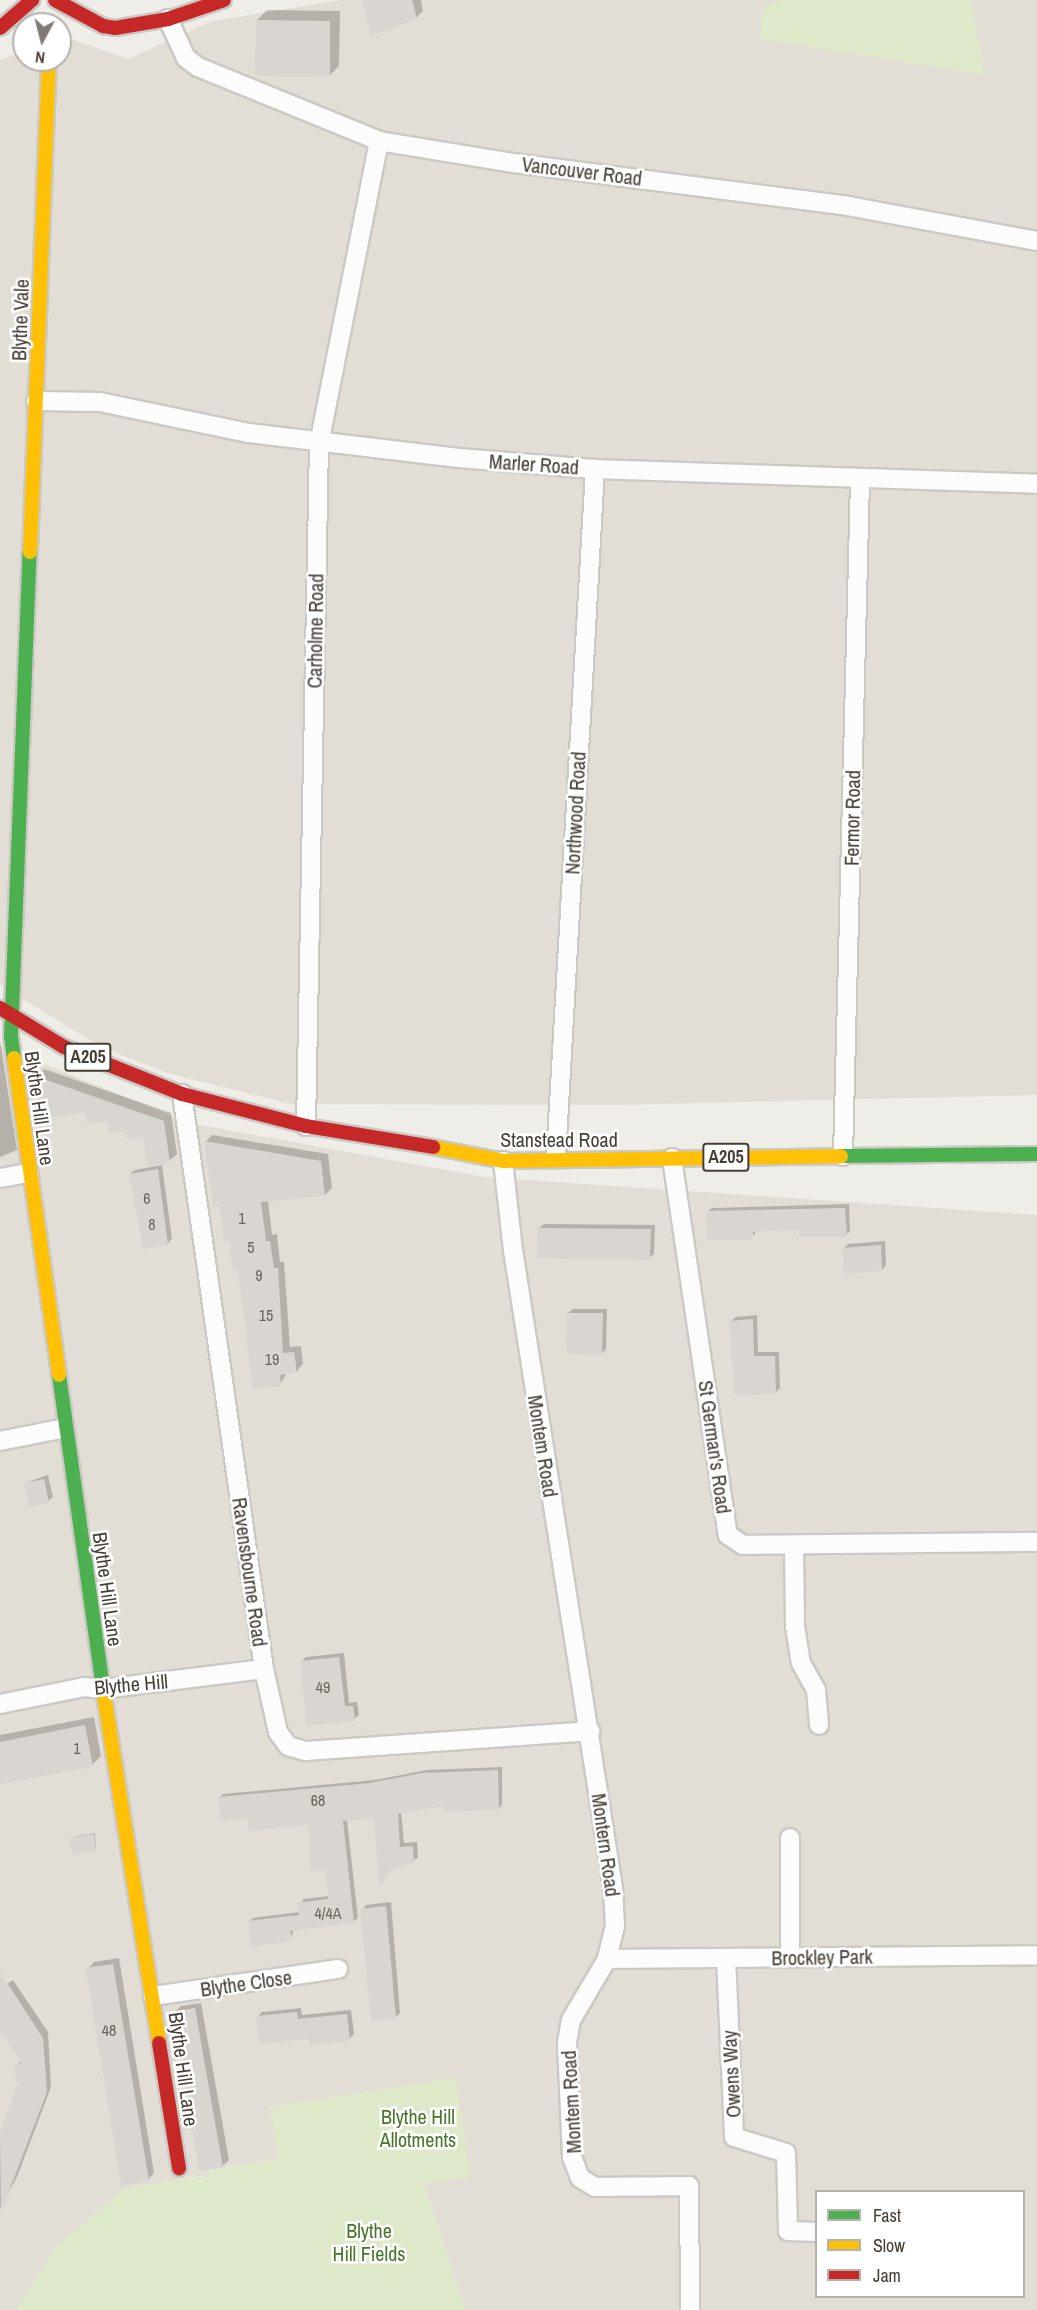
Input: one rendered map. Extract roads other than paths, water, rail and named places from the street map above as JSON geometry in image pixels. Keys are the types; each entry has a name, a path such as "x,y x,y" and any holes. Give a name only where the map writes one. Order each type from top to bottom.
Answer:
{"main road":[{"path":"0,28 32,0"},
{"path":"55,0 103,26 115,28 168,19 224,0"},
{"name":"Blythe Vale","path":"5,1011 16,948 50,72"},
{"name":"Stanstead Road","path":"5,1011 64,1047 182,1094 306,1126 355,1131 503,1161 556,1158 1037,1154"},
{"name":"Blythe Hill Lane","path":"5,1011 103,1689 179,2169"}],"street":[{"name":"Vancouver Road","path":"168,19 186,58 198,67 380,141 504,162 848,206 1037,241"},
{"name":"Carholme Road","path":"306,1126 318,444 339,329 380,141"},
{"name":"Marler Road","path":"36,401 100,402 318,444 595,469 861,480 1037,484"},
{"name":"Northwood Road","path":"556,1158 595,469"},
{"name":"Fermor Road","path":"843,1156 861,480"},
{"name":"Ravensbourne Road","path":"182,1094 264,1669 278,1732 288,1746 306,1751 590,1731"},
{"name":"St German's Road","path":"672,1158 728,1534 743,1545 1037,1542"},
{"name":"Montem Road","path":"503,1161 526,1332 590,1731"},
{"path":"0,1178 29,1173"},
{"path":"0,1441 65,1428"},
{"path":"794,1545 795,1626 801,1663 814,1685 819,1725"},
{"name":"Blythe Hill","path":"0,1704 84,1687 103,1689 264,1669"},
{"name":"Montern Road","path":"590,1731 613,1888 615,1926 607,1959"},
{"path":"790,1838 790,1957"},
{"name":"Brockley Park","path":"607,1959 1037,1955"},
{"name":"Owens Way","path":"726,1958 734,2137 786,2153 788,2231 815,2232"},
{"name":"Montem Road","path":"607,1959 571,2020 567,2043 572,2157 580,2178 595,2187 689,2186 690,2310"},
{"name":"Blythe Close","path":"153,1996 338,1969"}],"park label":[{"name":"Blythe Hill Allotments","path":"418,2128"},
{"name":"Blythe Hill Fields","path":"369,2242"}]}
